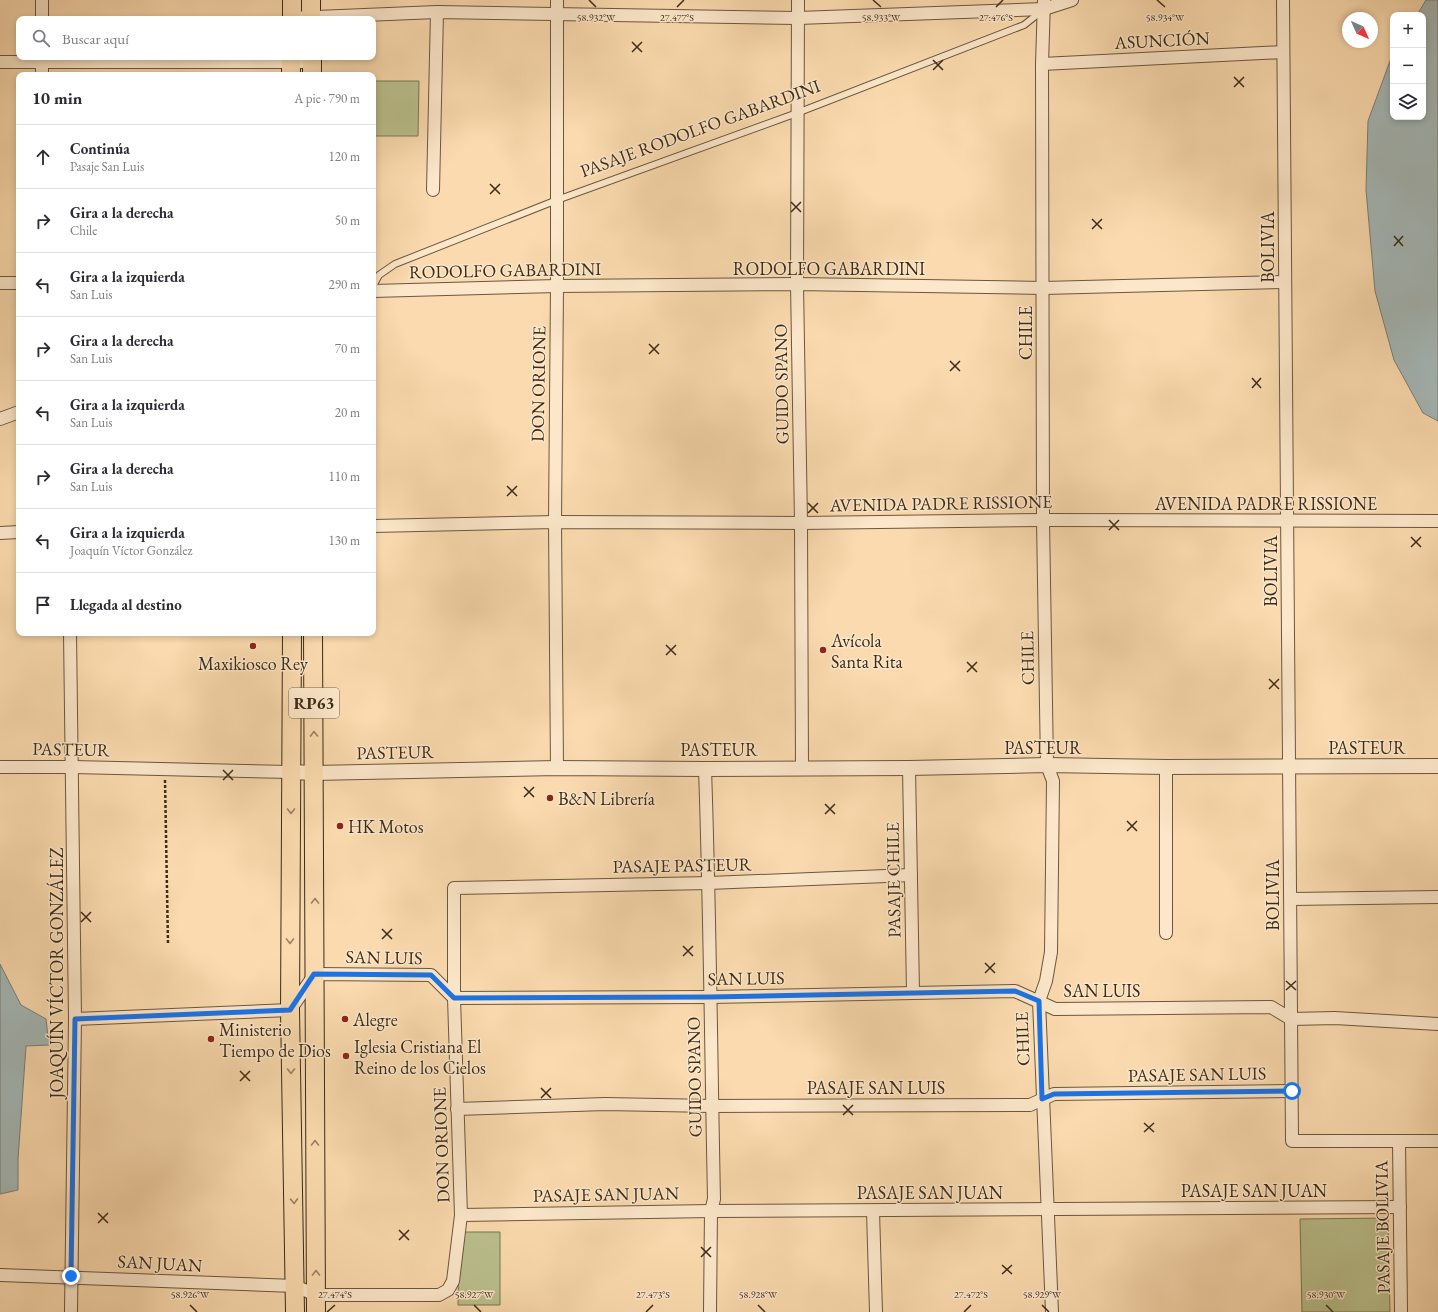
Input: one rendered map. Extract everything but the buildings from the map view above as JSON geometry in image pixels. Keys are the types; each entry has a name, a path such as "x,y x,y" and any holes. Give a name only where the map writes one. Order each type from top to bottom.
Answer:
{"main road":[{"path":"292,0 292,16"},
{"path":"311,0 311,16"},
{"name":"RP63","path":"292,636 290,1010 295,1312"},
{"name":"RP63","path":"313,636 316,1304"}],"street":[{"path":"42,0 42,16"},
{"name":"DON ORIONE","path":"557,0 555,522 557,768"},
{"name":"GUIDO SPANO","path":"798,0 797,284 801,523 802,768"},
{"path":"353,16 437,12 798,18 1044,5 1072,0"},
{"name":"BOLIVIA","path":"1283,0 1292,1141 1399,1141"},
{"name":"CHILE","path":"1044,5 1042,64 1043,520 1047,765 1053,781 1051,952 1046,981 1039,1001 1052,1312"},
{"path":"433,190 437,12"},
{"name":"ASUNCIÓN","path":"1042,64 1284,52"},
{"path":"0,62 28,60"},
{"path":"42,60 42,72"},
{"path":"84,60 312,65"},
{"name":"RODOLFO GABARDINI","path":"376,291 557,286 797,284 1043,288 1285,282"},
{"path":"0,283 16,283"},
{"path":"0,419 16,413"},
{"name":"AVENIDA PADRE RISSIONE","path":"376,526 555,522 801,523 1043,520 1438,521"},
{"path":"0,533 16,532"},
{"name":"JOAQUÍN VÍCTOR GONZÁLEZ","path":"70,636 73,767 75,1019 71,1312"},
{"name":"PASTEUR","path":"0,767 73,767 314,773 557,768 909,768 1047,765 1166,767 1438,766"},
{"path":"1166,767 1166,933"},
{"name":"PASAJE CHILE","path":"909,768 913,992"},
{"name":"GUIDO SPANO","path":"705,769 709,883 714,1199 711,1211 710,1312"},
{"name":"PASAJE PASTEUR","path":"454,888 709,883 911,875"},
{"name":"DON ORIONE","path":"316,1304 439,1295 448,1290 453,1281 461,1215 454,998 454,888"},
{"path":"1291,899 1438,897"},
{"path":"75,1019 290,1010 314,974"},
{"name":"SAN LUIS","path":"314,974 431,975 454,998 710,997 1015,991 1055,1009 1271,1007 1291,1019"},
{"path":"1291,1019 1335,1018 1438,1024"},
{"name":"PASAJE SAN LUIS","path":"457,1109 605,1104 712,1106 1030,1105 1054,1094 1292,1091"},
{"path":"1399,1141 1438,1141"},
{"name":"PASAJE BOLIVIA","path":"1399,1141 1401,1312"},
{"name":"PASAJE SAN JUAN","path":"461,1215 711,1211 1400,1207"},
{"path":"873,1211 876,1312"},
{"name":"SAN JUAN","path":"0,1275 71,1276 295,1286 316,1304"}],"lane":[{"name":"PASAJE RODOLFO GABARDINI","path":"376,279 378,275 395,264 557,200 797,112 1024,25 1044,5"}],"path":[{"path":"165,770 168,944"}],"green space":[{"path":"376,81 419,81 418,136 376,136"},
{"path":"1388,1218 1390,1312 1302,1312 1300,1219"},
{"path":"459,1232 500,1232 500,1305 458,1305"}],"shaded area":[{"path":"1426,0 1438,0 1438,421 1423,413 1394,360 1375,291 1366,190 1368,121 1390,61 1390,120 1426,120 1426,12 1419,12"},
{"path":"0,964 21,1005 46,1019 49,1045 26,1046 18,1159 18,1190 0,1194"}],"place":[{"name":"Maxikiosco Rey","path":"253,646"},
{"name":"Avícola Santa Rita","path":"823,650"},
{"name":"B&N Librería","path":"550,798"},
{"name":"HK Motos","path":"340,826"},
{"name":"Alegre","path":"345,1019"},
{"name":"Ministerio Tiempo de Dios","path":"211,1039"},
{"name":"Iglesia Cristiana El Reino de los Cielos","path":"346,1056"}],"route":[{"path":"71,1276 75,1019 290,1010 314,974 431,975 454,998 710,997 1015,991 1039,1001 1042,1099 1054,1094 1292,1091"}]}
